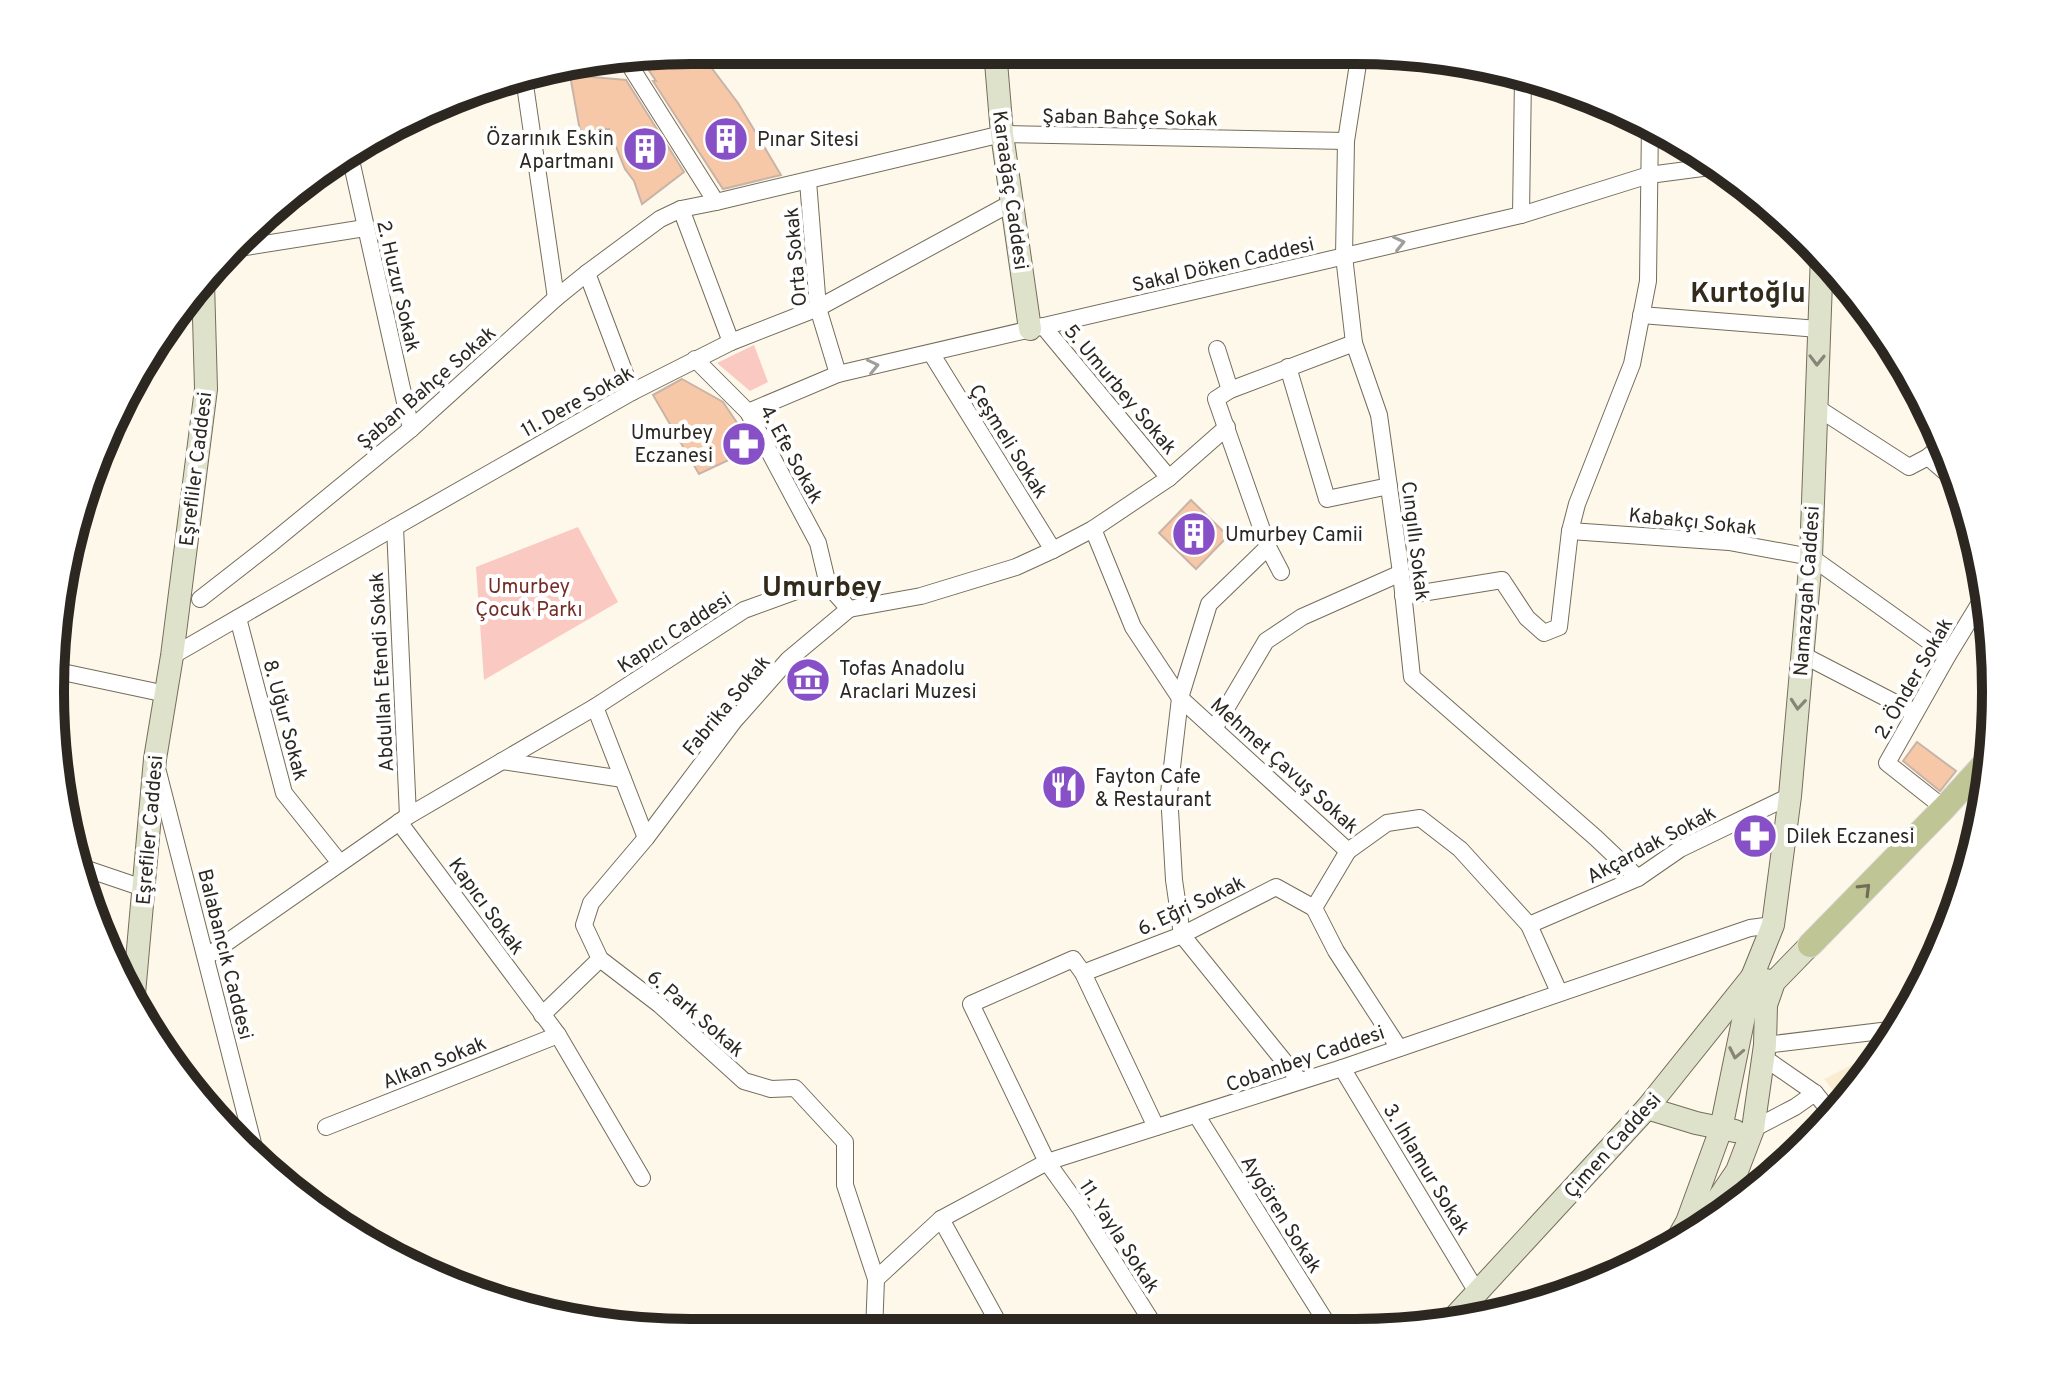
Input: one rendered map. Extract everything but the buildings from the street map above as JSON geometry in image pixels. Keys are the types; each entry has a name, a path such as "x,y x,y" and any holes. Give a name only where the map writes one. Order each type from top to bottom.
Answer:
{"main road":[{"name":"Karaağaç Caddesi","path":"996,64 1002,134 1036,328"},
{"name":"Namazgah Caddesi","path":"1752,977 1773,925 1790,796 1811,557 1821,273"},
{"name":"Eşrefliler Caddesi","path":"172,656 206,389 203,298"},
{"name":"Eşrefiler Caddesi","path":"135,981 155,759 172,656"},
{"path":"1714,1205 1737,1171 1753,1129 1764,1051 1766,1005 1774,982 1977,772"},
{"path":"1686,1224 1721,1129 1752,977 1774,982"},
{"name":"Çimen Caddesi","path":"1461,1310 1647,1108 1752,977"},
{"path":"1647,1108 1721,1129 1753,1129"}],"street":[{"name":"Cıngıllı Sokak","path":"1358,64 1346,141 1344,256 1354,343 1379,415 1412,677 1638,878"},
{"path":"632,67 716,202"},
{"path":"525,86 556,298"},
{"path":"1521,215 1523,87"},
{"name":"Şaban Bahçe Sokak","path":"200,599 411,429 556,298 660,219 681,209 1002,134 1346,141"},
{"path":"1403,596 1502,580 1527,618 1544,633 1559,627 1570,531 1577,504 1632,364 1648,281 1650,138"},
{"name":"2. Huzur Sokak","path":"352,164 411,429"},
{"name":"Sakal Döken Caddesi","path":"748,412 838,374 1521,215 1649,175 1700,168"},
{"name":"Orta Sokak","path":"808,181 818,308 838,374"},
{"name":"11. Dere Sokak","path":"172,656 632,392 731,342 818,308 1013,202"},
{"path":"681,209 731,342"},
{"path":"250,246 365,228"},
{"path":"587,273 632,392"},
{"path":"1820,288 1829,281"},
{"path":"1641,315 1818,329"},
{"name":"5. Umurbey Sokak","path":"1036,328 1169,478"},
{"path":"1281,572 1268,547 1216,399 1230,390 1354,343"},
{"path":"1217,349 1230,390"},
{"name":"Çeşmeli Sokak","path":"931,353 1053,550"},
{"name":"4. Efe Sokak","path":"695,359 748,412 818,543 828,585"},
{"path":"1288,367 1327,499 1389,486"},
{"path":"1816,407 1909,467 1934,452"},
{"path":"828,585 849,609 921,596 1016,567 1093,529 1169,478 1227,427"},
{"path":"1928,457 1940,468"},
{"name":"Abdullah Efendi Sokak","path":"395,527 404,819"},
{"name":"Mehmet Çavuş Sokak","path":"1093,529 1133,627 1180,698 1348,851 1387,823 1420,818 1460,849 1529,925 1559,992"},
{"name":"Kabakçı Sokak","path":"1570,531 1729,542 1811,557"},
{"path":"1268,547 1209,604 1180,698 1169,793 1174,880 1182,935 1300,1081"},
{"path":"1811,557 1948,655"},
{"path":"1214,729 1266,641 1302,617 1401,573"},
{"name":"Kapıcı Caddesi","path":"206,957 404,819 595,707 744,610 799,590 828,585"},
{"name":"2. Önder Sokak","path":"1944,808 1887,763 1977,608"},
{"name":"Fabrika Sokak","path":"646,838 743,711 788,660 849,609"},
{"name":"8. Uğur Sokak","path":"238,618 284,793 340,863"},
{"path":"1803,655 1915,713"},
{"path":"64,672 166,694"},
{"path":"595,707 646,838"},
{"name":"Balabancık Caddesi","path":"155,759 252,1139"},
{"path":"502,761 623,779"},
{"name":"Akçardak Sokak","path":"1529,925 1638,878 1680,849 1790,796"},
{"name":"Kapıcı Sokak","path":"404,819 558,1035 642,1178"},
{"name":"6. Park Sokak","path":"646,838 591,903 584,925 600,959 660,1005 744,1081 771,1089 795,1088 845,1142 845,1185 876,1279"},
{"path":"1348,851 1314,908 1336,951 1399,1048"},
{"path":"90,870 143,888"},
{"name":"6. Eğri Sokak","path":"1083,973 1182,935 1276,887 1314,908"},
{"name":"Cobanbey Caddesi","path":"876,1279 941,1219 1047,1162 1342,1068 1750,928 1773,925"},
{"path":"542,1015 600,959"},
{"name":"11. Yayla Sokak","path":"1083,973 1073,959 971,1004 1047,1162 1150,1319"},
{"path":"1083,973 1156,1127"},
{"path":"1764,1051 1881,1032"},
{"name":"Alkan Sokak","path":"326,1127 558,1035"},
{"path":"1764,1051 1815,1093 1825,1106"},
{"name":"3. Ihlamur Sokak","path":"1342,1068 1477,1292"},
{"path":"1753,1129 1815,1093"},
{"name":"Aygören Sokak","path":"1197,1116 1324,1319"},
{"path":"941,1219 996,1319"},
{"path":"875,1319 876,1279"}],"shaded area":[{"path":"1861,1060 1835,1093 1824,1079"}],"green space":[{"path":"754,345 768,382 750,391 717,363"},
{"name":"Umurbey Çocuk Parkı","path":"578,527 618,602 484,680 476,567"}],"place":[{"name":"Pınar Sitesi","path":"726,139"},
{"name":"Özarınık Eskin Apartmanı","path":"645,149"},
{"name":"Umurbey Eczanesi","path":"744,444"},
{"name":"Umurbey Camii","path":"1194,534"},
{"name":"Tofas Anadolu Araclari Muzesi","path":"808,680"},
{"name":"Fayton Cafe & Restaurant","path":"1064,787"},
{"name":"Dilek Eczanesi","path":"1755,836"}],"district":[{"name":"Kurtoğlu","path":"1748,292"},
{"name":"Umurbey","path":"822,586"}]}
